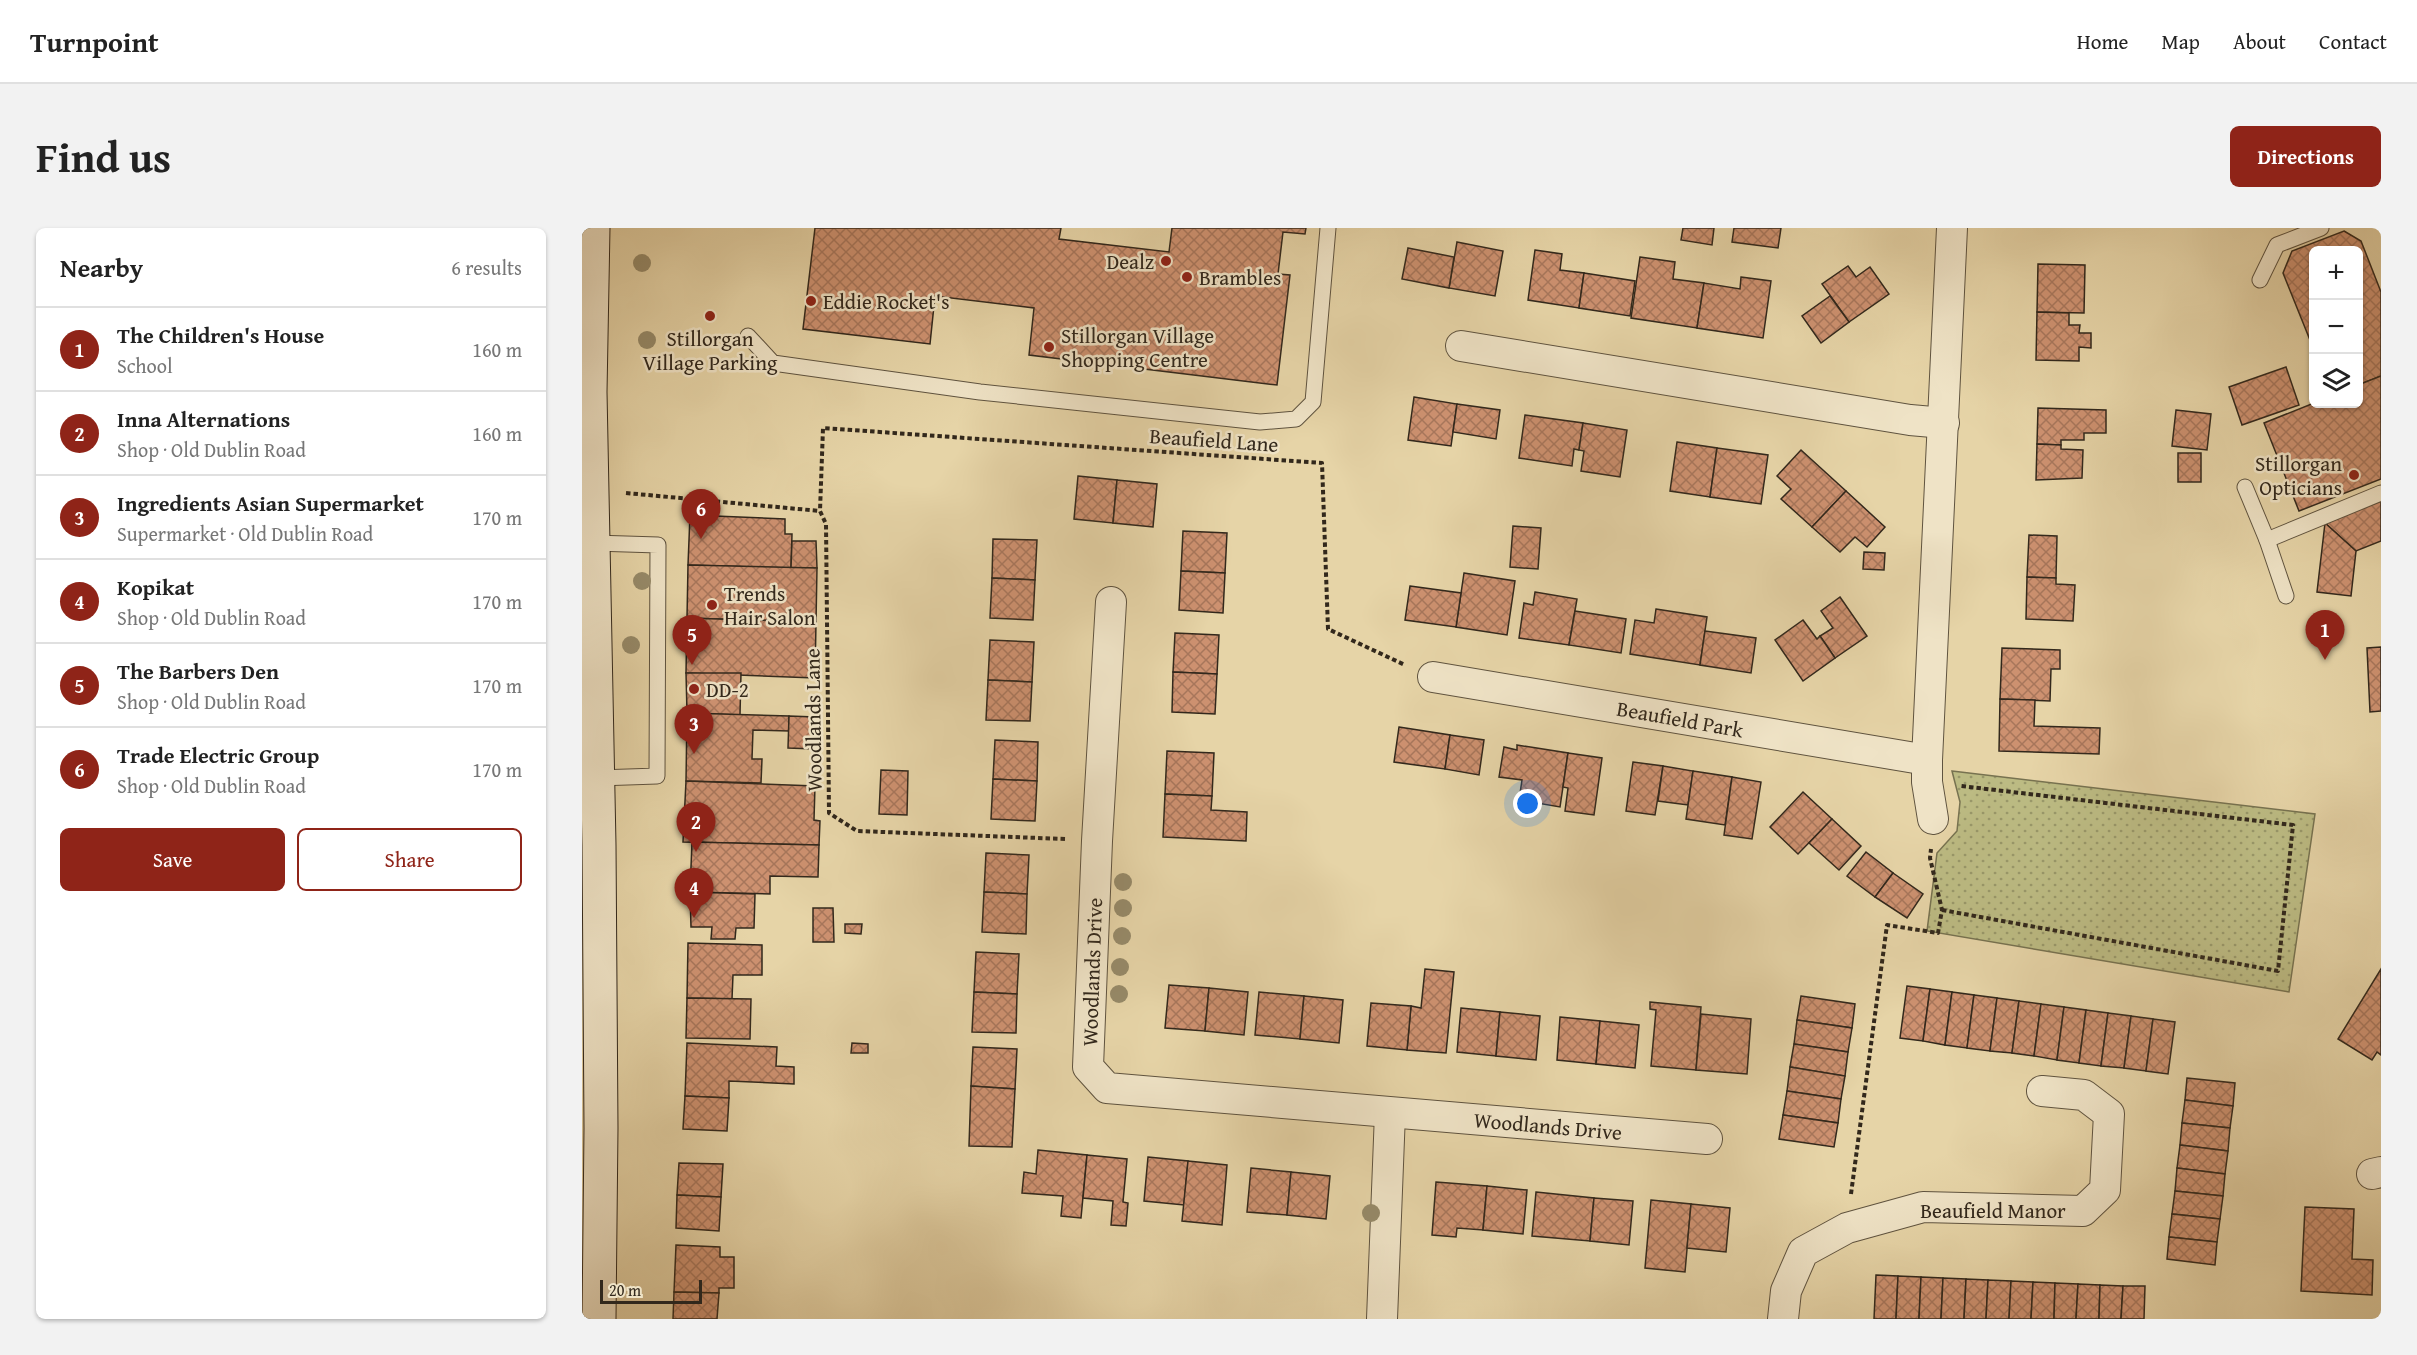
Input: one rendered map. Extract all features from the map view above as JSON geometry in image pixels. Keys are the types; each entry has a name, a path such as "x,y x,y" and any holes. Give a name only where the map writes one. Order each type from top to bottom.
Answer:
{"street":[{"path":"593,228 590,392 594,543 589,645 598,778 590,918 601,1128 599,1319"},
{"path":"1933,819 1927,771 1952,228"},
{"path":"1461,346 1910,420 1944,423"},
{"name":"Woodlands Drive","path":"1111,602 1097,841 1088,1067 1107,1088 1707,1139"},
{"name":"Beaufield Park","path":"1433,677 1927,771"},
{"name":"Beaufield Manor","path":"1783,1319 1786,1291 1803,1252 1847,1227 1923,1207 2083,1210 2105,1190 2109,1114 2084,1095 2042,1091"},
{"path":"1382,1319 1390,1113"}],"lane":[{"path":"748,336 773,363 980,392 1213,417 1260,422 1296,419 1313,402 1328,228"},
{"path":"2260,280 2277,245 2321,228"},
{"path":"2245,487 2267,540 2286,596"},
{"path":"2267,540 2381,493"},
{"path":"594,543 658,545 657,776 598,778"}],"path":[{"name":"Woodlands Lane","path":"823,428 819,511 826,524 829,813 857,831 1097,841"},
{"name":"Beaufield Lane","path":"823,428 1322,463 1328,628 1433,677"},
{"path":"591,491 819,511"},
{"path":"1927,771 2293,825 2278,971 1942,910"},
{"path":"1847,1227 1887,925 1938,933 1942,910 1930,858 1933,819"}],"shaded area":[{"path":"1952,771 2315,814 2289,992 1927,931 1937,853 1957,831 1960,802"}],"building":[{"path":"815,228 1061,228 1059,239 1169,252 1172,228 1306,228 1305,234 1283,232 1278,274 1290,275 1277,385 1029,355 1034,308 935,296 930,344 803,329"},
{"path":"1683,228 1714,228 1712,245 1681,240"},
{"path":"1734,228 1781,228 1778,248 1732,242"},
{"path":"2344,231 2361,241 2363,246 2309,246 2309,338 2283,273 2292,251"},
{"path":"1457,242 1503,251 1495,296 1449,288"},
{"path":"2363,246 2381,292 2381,376 2363,383"},
{"path":"1408,248 1454,257 1449,288 1402,279"},
{"path":"1535,250 1562,254 1560,270 1584,273 1579,308 1528,300"},
{"path":"1640,257 1675,262 1673,279 1704,283 1697,328 1631,318"},
{"path":"2038,264 2085,265 2084,313 2037,312"},
{"path":"1848,266 1856,277 1870,267 1889,294 1849,322 1822,284"},
{"path":"1584,273 1635,281 1630,316 1579,308"},
{"path":"1741,277 1771,281 1763,338 1697,328 1704,283 1740,289"},
{"path":"1830,296 1849,322 1821,343 1802,316"},
{"path":"2037,312 2069,313 2069,325 2080,325 2079,333 2091,333 2091,348 2079,347 2079,361 2036,360"},
{"path":"2286,367 2299,405 2242,425 2229,387"},
{"path":"2381,376 2381,479 2299,511 2264,423 2309,405 2309,408 2363,408 2363,383"},
{"path":"1414,397 1457,404 1451,446 1408,440"},
{"path":"1457,404 1500,410 1496,439 1453,432"},
{"path":"2038,408 2106,410 2106,433 2084,433 2084,440 2061,440 2061,445 2037,444"},
{"path":"2176,410 2211,414 2207,450 2172,446"},
{"path":"1525,415 1583,423 1579,450 1574,449 1572,466 1519,458"},
{"path":"1583,423 1627,430 1620,477 1581,471 1584,451 1579,450"},
{"path":"1677,442 1717,448 1710,497 1670,491"},
{"path":"2037,444 2061,445 2061,449 2083,450 2082,478 2036,480"},
{"path":"1717,448 1768,455 1761,504 1710,497"},
{"path":"1801,450 1846,491 1812,527 1781,499 1791,489 1777,476"},
{"path":"2178,453 2201,453 2201,482 2178,482"},
{"path":"1078,476 1117,480 1113,523 1074,519"},
{"path":"1117,480 1157,484 1153,527 1113,523"},
{"path":"1846,491 1885,527 1867,547 1855,537 1840,552 1812,527"},
{"path":"2381,501 2381,541 2356,551 2325,523"},
{"path":"690,515 785,519 785,534 792,534 791,568 688,565"},
{"path":"2325,523 2356,551 2351,596 2317,592"},
{"path":"1513,526 1541,528 1538,569 1510,567"},
{"path":"1183,531 1227,533 1225,573 1181,571"},
{"path":"2029,535 2057,536 2056,578 2027,577"},
{"path":"993,539 1037,540 1035,580 992,578"},
{"path":"792,541 816,541 817,568 791,568"},
{"path":"1864,552 1885,553 1884,570 1863,569"},
{"path":"688,565 817,568 816,622 687,618"},
{"path":"1181,571 1225,573 1223,613 1179,610"},
{"path":"1464,573 1515,581 1507,635 1456,627"},
{"path":"2027,577 2056,578 2056,584 2075,585 2073,621 2026,619"},
{"path":"992,578 1035,580 1033,620 990,618"},
{"path":"1410,586 1461,593 1456,627 1405,620"},
{"path":"1535,592 1577,599 1569,645 1519,638 1524,603 1533,605"},
{"path":"1840,597 1867,636 1835,658 1820,636 1833,628 1821,611"},
{"path":"1656,609 1707,617 1700,665 1630,654 1635,620 1654,623"},
{"path":"1575,611 1626,619 1621,653 1569,645"},
{"path":"687,618 816,622 815,678 686,673"},
{"path":"1803,620 1817,639 1820,636 1835,658 1803,681 1775,640"},
{"path":"1705,631 1756,638 1751,673 1700,665"},
{"path":"1175,633 1219,635 1217,674 1173,672"},
{"path":"990,640 1034,642 1032,682 988,680"},
{"path":"2381,647 2381,711 2370,712 2367,648"},
{"path":"2002,648 2060,650 2060,669 2051,669 2050,701 2000,699"},
{"path":"1173,672 1217,674 1215,714 1172,712"},
{"path":"686,673 741,673 740,715 687,713"},
{"path":"988,680 1032,682 1030,721 986,720"},
{"path":"2000,699 2035,700 2034,726 2100,728 2099,754 1999,751"},
{"path":"687,713 789,716 789,731 753,730 752,759 762,759 761,783 686,781"},
{"path":"789,716 815,717 814,749 788,748"},
{"path":"1399,727 1450,735 1445,769 1394,762"},
{"path":"1450,735 1484,740 1479,775 1445,769"},
{"path":"995,740 1038,742 1037,781 993,779"},
{"path":"1517,745 1568,753 1560,807 1519,800 1522,780 1499,777 1504,747 1517,750"},
{"path":"1167,751 1214,753 1212,796 1165,794"},
{"path":"1568,753 1602,758 1594,815 1565,811 1568,788 1563,787"},
{"path":"1633,762 1663,766 1655,815 1626,811"},
{"path":"1663,766 1693,771 1688,805 1658,801"},
{"path":"881,770 908,771 907,815 879,814"},
{"path":"1693,771 1732,777 1725,825 1686,819"},
{"path":"1732,777 1761,782 1752,839 1724,835"},
{"path":"993,779 1037,781 1035,821 991,819"},
{"path":"686,781 815,786 814,820 820,821 819,845 683,842"},
{"path":"1803,792 1832,819 1798,854 1770,827"},
{"path":"1165,794 1212,796 1211,810 1247,812 1246,841 1163,837"},
{"path":"1832,819 1861,846 1839,870 1809,843"},
{"path":"692,842 819,845 818,877 770,876 770,894 690,892"},
{"path":"1866,852 1893,873 1875,897 1847,876"},
{"path":"986,853 1029,855 1027,894 984,892"},
{"path":"1893,873 1923,894 1907,918 1875,897"},
{"path":"690,892 755,894 754,928 736,928 735,939 711,939 712,927 691,927"},
{"path":"984,892 1027,894 1026,934 982,932"},
{"path":"813,908 833,908 834,942 813,942"},
{"path":"845,924 862,924 861,934 845,933"},
{"path":"688,943 762,945 762,975 733,975 732,999 687,998"},
{"path":"976,952 1019,954 1017,994 974,992"},
{"path":"1425,969 1454,972 1446,1053 1407,1050 1411,1006 1421,1008"},
{"path":"2381,969 2381,1055 2377,1052 2372,1060 2338,1039"},
{"path":"1169,985 1209,988 1205,1031 1165,1028"},
{"path":"1907,986 1930,989 1923,1041 1900,1038"},
{"path":"1209,988 1248,992 1244,1035 1205,1031"},
{"path":"1930,989 1952,992 1945,1045 1923,1041"},
{"path":"974,992 1017,994 1016,1033 972,1032"},
{"path":"1259,992 1304,996 1300,1039 1255,1035"},
{"path":"1952,992 1974,995 1967,1048 1945,1045"},
{"path":"1974,995 1997,998 1990,1051 1967,1048"},
{"path":"1304,996 1343,1000 1339,1043 1300,1039"},
{"path":"1801,996 1855,1004 1852,1028 1797,1020"},
{"path":"687,998 751,999 750,1039 686,1038"},
{"path":"1997,998 2019,1001 2012,1053 1990,1051"},
{"path":"2019,1001 2041,1004 2034,1056 2012,1053"},
{"path":"1650,1002 1701,1007 1696,1070 1651,1066 1656,1010 1650,1009"},
{"path":"1371,1003 1411,1006 1407,1050 1367,1046"},
{"path":"2041,1004 2064,1007 2057,1060 2034,1056"},
{"path":"2064,1007 2086,1010 2079,1063 2057,1060"},
{"path":"1461,1008 1500,1012 1496,1056 1457,1052"},
{"path":"2086,1010 2108,1013 2101,1066 2079,1063"},
{"path":"1500,1012 1540,1016 1536,1060 1496,1056"},
{"path":"2108,1013 2131,1016 2124,1068 2101,1066"},
{"path":"1701,1014 1751,1019 1747,1074 1696,1070"},
{"path":"2131,1016 2153,1019 2146,1071 2124,1068"},
{"path":"1560,1017 1600,1021 1596,1064 1557,1060"},
{"path":"2153,1019 2175,1022 2168,1074 2146,1071"},
{"path":"1797,1020 1852,1028 1848,1052 1794,1044"},
{"path":"1600,1021 1639,1025 1635,1068 1596,1064"},
{"path":"687,1043 777,1047 776,1066 794,1067 794,1084 729,1081 729,1098 685,1096"},
{"path":"852,1043 868,1044 868,1053 851,1053"},
{"path":"1794,1044 1848,1052 1845,1076 1790,1067"},
{"path":"973,1047 1017,1049 1015,1089 971,1086"},
{"path":"1790,1067 1845,1076 1841,1099 1787,1091"},
{"path":"2187,1078 2235,1083 2233,1106 2185,1100"},
{"path":"971,1086 1015,1089 1012,1147 969,1146"},
{"path":"1787,1091 1841,1099 1838,1123 1783,1115"},
{"path":"685,1096 729,1098 727,1131 683,1129"},
{"path":"2185,1100 2233,1106 2230,1128 2182,1123"},
{"path":"1783,1115 1838,1123 1834,1147 1779,1139"},
{"path":"2182,1123 2230,1128 2228,1151 2180,1145"},
{"path":"2180,1145 2228,1151 2225,1174 2177,1168"},
{"path":"1038,1150 1087,1155 1081,1218 1061,1216 1063,1196 1022,1193 1024,1172 1036,1174"},
{"path":"1087,1155 1127,1159 1123,1202 1128,1203 1126,1226 1111,1225 1113,1201 1083,1198"},
{"path":"1148,1157 1188,1161 1184,1205 1144,1201"},
{"path":"1188,1161 1227,1165 1222,1225 1182,1221"},
{"path":"679,1163 723,1164 721,1197 677,1195"},
{"path":"1251,1168 1291,1172 1287,1215 1247,1212"},
{"path":"2177,1168 2225,1174 2223,1196 2175,1191"},
{"path":"1291,1172 1330,1176 1326,1219 1287,1215"},
{"path":"1436,1182 1487,1186 1483,1230 1457,1228 1456,1237 1432,1235"},
{"path":"1487,1186 1527,1190 1523,1234 1483,1230"},
{"path":"2175,1191 2223,1196 2220,1219 2172,1214"},
{"path":"1536,1192 1594,1198 1590,1241 1532,1236"},
{"path":"677,1195 721,1197 719,1231 676,1228"},
{"path":"1594,1198 1633,1201 1629,1245 1590,1241"},
{"path":"1651,1200 1691,1204 1685,1272 1645,1268"},
{"path":"1691,1204 1730,1208 1726,1252 1687,1248"},
{"path":"2305,1207 2354,1209 2352,1259 2373,1260 2372,1295 2301,1291"},
{"path":"2172,1214 2220,1219 2217,1242 2169,1237"},
{"path":"2169,1237 2217,1242 2215,1265 2167,1259"},
{"path":"676,1245 720,1247 720,1257 734,1257 734,1288 719,1288 719,1293 674,1292"},
{"path":"1876,1275 1898,1276 1896,1319 1874,1319"},
{"path":"1898,1276 1921,1277 1919,1319 1896,1319"},
{"path":"1921,1277 1943,1278 1941,1319 1919,1319"},
{"path":"1943,1278 1966,1279 1964,1319 1941,1319"},
{"path":"1966,1279 1988,1280 1986,1319 1964,1319"},
{"path":"1988,1280 2011,1281 2009,1319 1986,1319"},
{"path":"2011,1281 2033,1282 2031,1319 2009,1319"},
{"path":"2033,1282 2055,1283 2054,1319 2031,1319"},
{"path":"2055,1283 2078,1284 2076,1319 2054,1319"},
{"path":"2078,1284 2100,1285 2099,1319 2076,1319"},
{"path":"2100,1285 2123,1286 2121,1319 2099,1319"},
{"path":"2123,1286 2145,1286 2144,1319 2121,1319"},
{"path":"674,1292 719,1293 717,1319 673,1319"}],"place":[{"name":"Dealz","path":"1166,261"},
{"name":"Brambles","path":"1187,277"},
{"name":"Eddie Rocket's","path":"811,301"},
{"name":"Stillorgan Village Parking","path":"710,316"},
{"name":"Stillorgan Village Shopping Centre","path":"1049,347"},
{"name":"Stillorgan Opticians","path":"2354,475"},
{"name":"Trade Electric Group","path":"701,539"},
{"name":"Trends Hair Salon","path":"712,605"},
{"name":"The Children's House","path":"2325,660"},
{"name":"The Barbers Den","path":"692,665"},
{"name":"DD-2","path":"694,689"},
{"name":"Ingredients Asian Supermarket","path":"694,754"},
{"name":"Inna Alternations","path":"696,852"},
{"name":"Kopikat","path":"694,918"}]}
